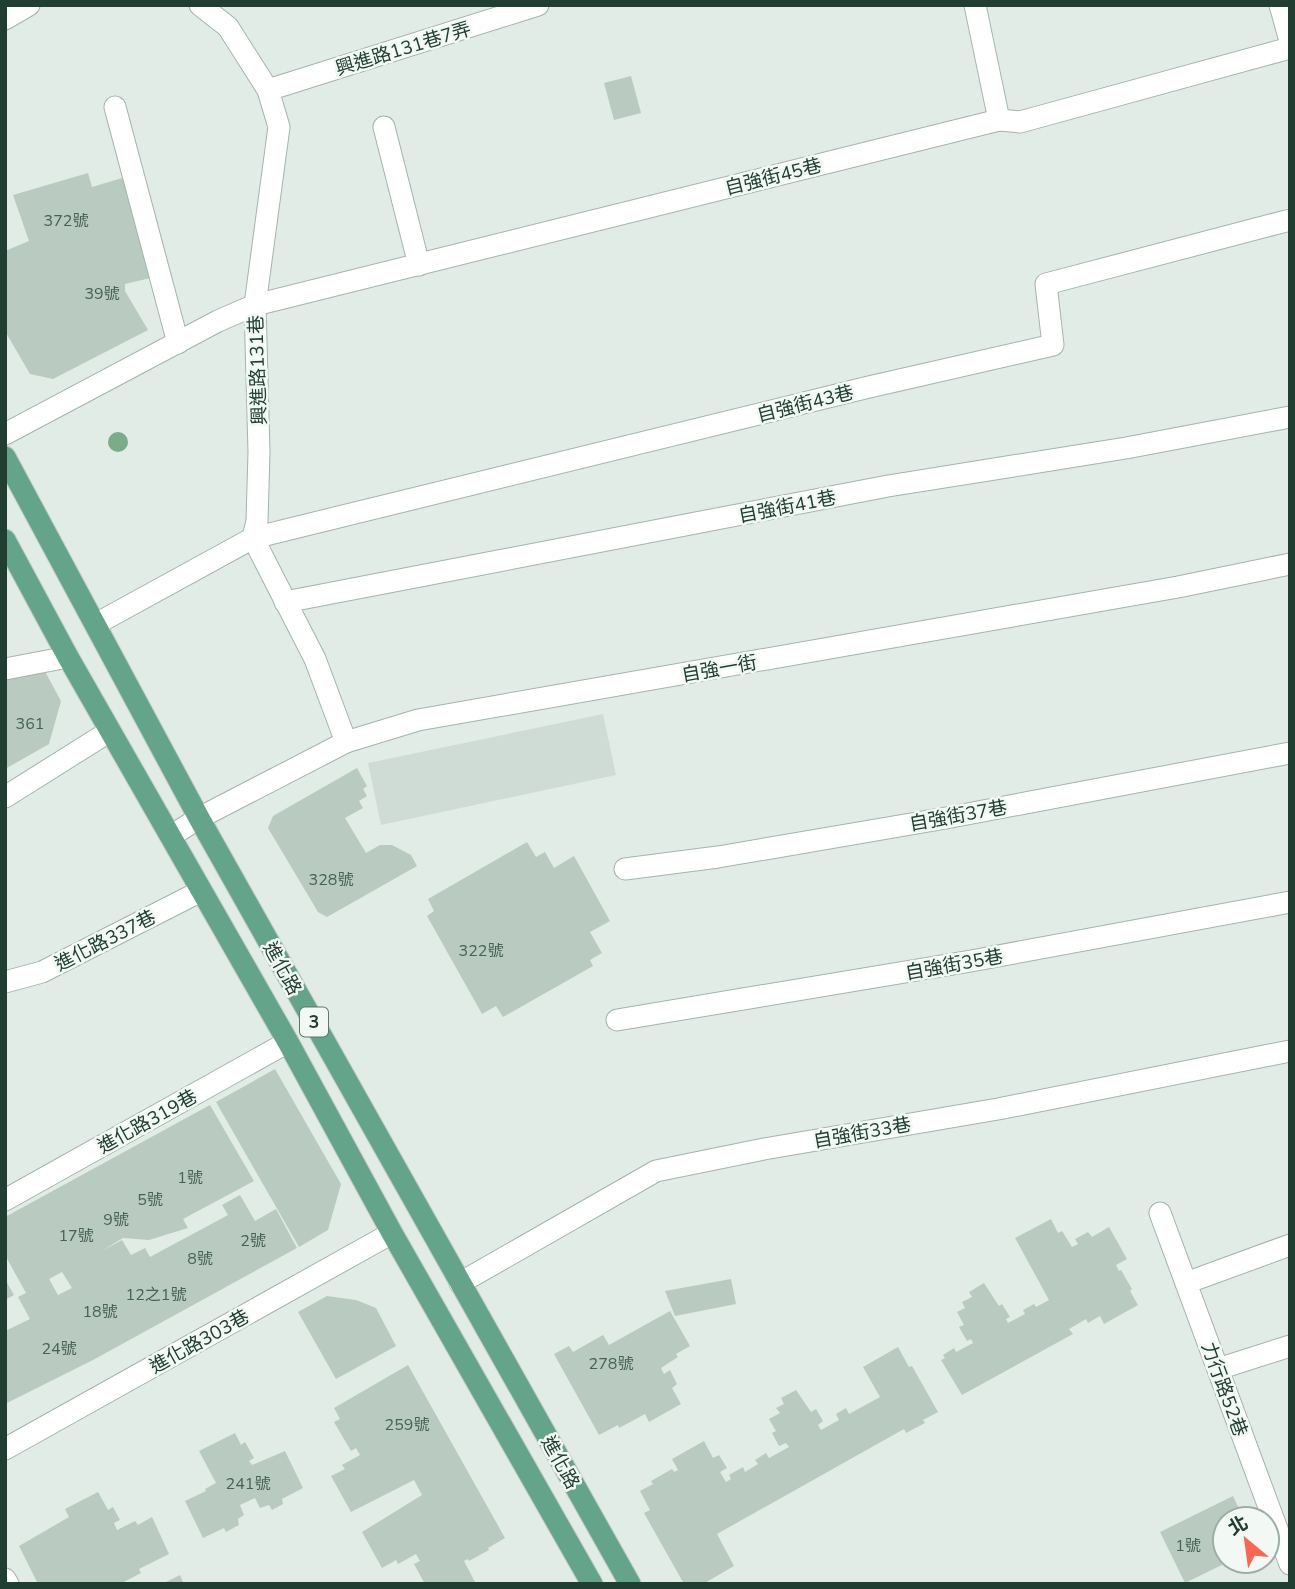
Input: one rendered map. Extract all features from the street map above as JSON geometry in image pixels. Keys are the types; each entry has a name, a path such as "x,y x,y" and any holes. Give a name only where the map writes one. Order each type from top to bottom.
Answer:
{"main road":[{"name":"進化路","path":"5,457 199,818 630,1584"},
{"name":"進化路","path":"5,540 68,657 592,1584"}],"street":[{"path":"5,19 29,5"},
{"name":"興進路131巷","path":"200,5 228,27 268,90 279,127 255,305 259,452 257,521 253,538"},
{"name":"興進路131巷7弄","path":"268,90 538,5"},
{"path":"975,5 999,120"},
{"path":"1280,5 1290,41"},
{"name":"自強街45巷","path":"5,434 178,342 255,305 999,120 1020,122 1290,48"},
{"path":"116,107 178,342"},
{"path":"384,127 419,265"},
{"name":"自強街43巷","path":"253,538 869,387 1053,345 1046,284 1290,220"},
{"name":"自強街41巷","path":"285,602 875,489 1126,448 1290,417"},
{"path":"96,624 253,538 314,659 346,742"},
{"name":"自強一街","path":"171,836 199,818 346,742 418,720 1178,587 1290,564"},
{"path":"5,669 68,657"},
{"path":"5,797 110,731"},
{"name":"自強街37巷","path":"625,869 718,857 919,822 1290,753"},
{"name":"進化路337巷","path":"5,982 42,972 201,891"},
{"name":"自強街35巷","path":"617,1020 971,961 1290,902"},
{"name":"進化路319巷","path":"5,1200 288,1042"},
{"name":"自強街33巷","path":"460,1283 656,1171 764,1149 998,1109 1290,1051"},
{"name":"力行路52巷","path":"1160,1213 1218,1369 1282,1522 1290,1564"},
{"name":"進化路303巷","path":"5,1449 392,1233"},
{"path":"1186,1283 1290,1245"},
{"path":"1218,1369 1290,1346"},
{"path":"5,1579 8,1584"}],"shaded area":[{"path":"603,714 616,775 381,825 368,763"}],"building":[{"path":"631,76 641,113 614,120 604,83"},
{"path":"88,173 92,187 122,178 155,277 125,284 125,291 148,330 53,379 30,374 5,331 5,251 29,241 13,195"},
{"path":"42,666 61,701 49,744 5,769 5,676"},
{"path":"357,768 367,786 363,789 367,796 359,801 363,808 345,818 366,853 380,845 392,845 411,855 417,866 327,917 318,912 268,828 273,816"},
{"path":"527,842 536,857 545,852 554,868 574,856 610,921 590,932 602,953 590,960 593,966 503,1017 496,1006 482,1014 427,916 434,911 428,899"},
{"path":"275,1069 341,1184 328,1230 299,1247 216,1102"},
{"path":"210,1105 254,1181 183,1219 188,1228 149,1240 123,1238 102,1251 122,1240 131,1255 145,1248 150,1257 228,1215 222,1205 240,1195 255,1221 276,1209 297,1248 93,1360 5,1404 5,1331 30,1319 18,1297 26,1293 5,1255 5,1217","holes":["62,1272 72,1288 58,1295 49,1279"]},
{"path":"1051,1219 1058,1233 1062,1231 1072,1247 1078,1244 1075,1239 1088,1232 1092,1237 1109,1227 1127,1259 1116,1265 1132,1289 1130,1291 1138,1305 1104,1324 1100,1316 1088,1323 1086,1319 1069,1329 1073,1334 962,1395 941,1360 945,1358 943,1355 954,1348 956,1352 973,1343 971,1339 967,1341 959,1327 964,1325 957,1312 965,1308 962,1302 972,1297 969,1292 984,1283 1010,1317 1006,1319 1008,1323 1025,1314 1023,1310 1049,1300 1015,1238"},
{"path":"5,1279 14,1295 5,1300"},
{"path":"731,1279 736,1304 675,1316 665,1291"},
{"path":"327,1296 356,1300 376,1308 396,1346 336,1379 298,1312"},
{"path":"670,1311 690,1346 661,1368 664,1374 670,1370 677,1384 672,1388 681,1404 649,1422 645,1414 599,1435 554,1354 569,1346 573,1352 603,1335 609,1345"},
{"path":"898,1347 938,1412 923,1420 925,1423 906,1433 904,1429 717,1534 734,1566 703,1584 684,1584 644,1513 650,1510 640,1491 672,1469 674,1472 678,1470 672,1459 704,1441 713,1458 719,1455 727,1468 720,1472 726,1482 731,1479 729,1475 743,1467 745,1472 758,1464 755,1460 766,1453 769,1458 789,1447 786,1443 779,1446 772,1433 776,1431 769,1419 780,1413 776,1408 784,1404 781,1398 796,1390 811,1412 816,1409 823,1421 818,1425 821,1430 839,1420 836,1414 846,1408 849,1414 880,1397 863,1367"},
{"path":"408,1365 505,1538 488,1548 489,1550 464,1561 476,1584 425,1584 414,1564 420,1561 416,1554 398,1564 396,1560 382,1568 362,1532 422,1495 414,1480 351,1512 331,1476 345,1469 342,1465 360,1455 356,1448 351,1451 334,1422 340,1419 334,1408"},
{"path":"235,1433 241,1445 245,1442 254,1458 249,1461 252,1465 285,1451 303,1488 282,1499 283,1504 272,1510 269,1505 260,1508 255,1498 240,1505 244,1515 238,1519 239,1525 226,1532 224,1528 203,1538 185,1501 216,1483 199,1451"},
{"path":"98,1492 108,1510 113,1507 120,1520 114,1523 117,1530 135,1521 138,1525 152,1517 169,1554 139,1569 141,1573 120,1584 38,1584 19,1546 69,1517 65,1509"},
{"path":"1233,1496 1237,1505 1215,1505"},
{"path":"1211,1507 1211,1570 1185,1583 1160,1532"},
{"path":"180,1575 184,1584 162,1584"}]}
